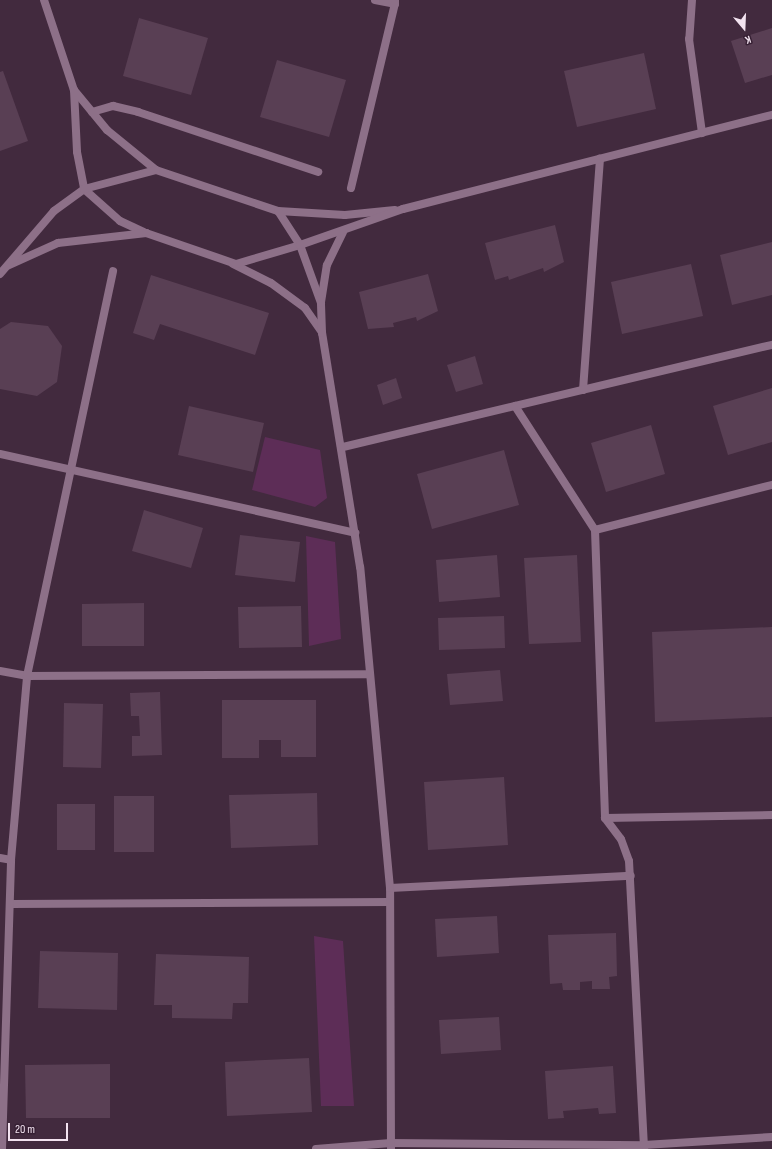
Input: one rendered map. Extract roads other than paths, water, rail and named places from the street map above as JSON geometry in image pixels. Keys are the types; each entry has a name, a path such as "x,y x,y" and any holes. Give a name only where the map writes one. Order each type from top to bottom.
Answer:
{"street":[{"path":"44,0 74,90 78,164 84,189 120,221 146,233 231,263 271,284 305,308 322,333"},
{"path":"351,188 395,2 375,0"},
{"path":"692,0 689,39 702,133"},
{"path":"74,90 107,130 156,170 278,211 344,215 404,209"},
{"path":"92,112 113,106 138,112 318,172"},
{"path":"231,263 265,258 300,245 343,232 404,209 772,115"},
{"path":"583,390 600,159"},
{"path":"0,274 54,212 84,189 156,170"},
{"path":"278,211 300,245 321,303"},
{"path":"343,232 327,265 321,303 322,333 343,447 355,533 390,888 391,1146"},
{"path":"9,265 58,243 146,233"},
{"path":"2,1149 11,904 11,860 27,676 113,271"},
{"path":"343,447 772,345"},
{"path":"515,406 595,530 605,818 621,839 631,876 644,1147"},
{"path":"0,454 70,468 355,533"},
{"path":"595,530 772,485"},
{"path":"0,671 27,676 368,674"},
{"path":"605,818 772,815"},
{"path":"0,858 11,860"},
{"path":"390,888 631,876"},
{"path":"11,904 390,902"},
{"path":"316,1149 391,1146 644,1147 772,1137"}]}
